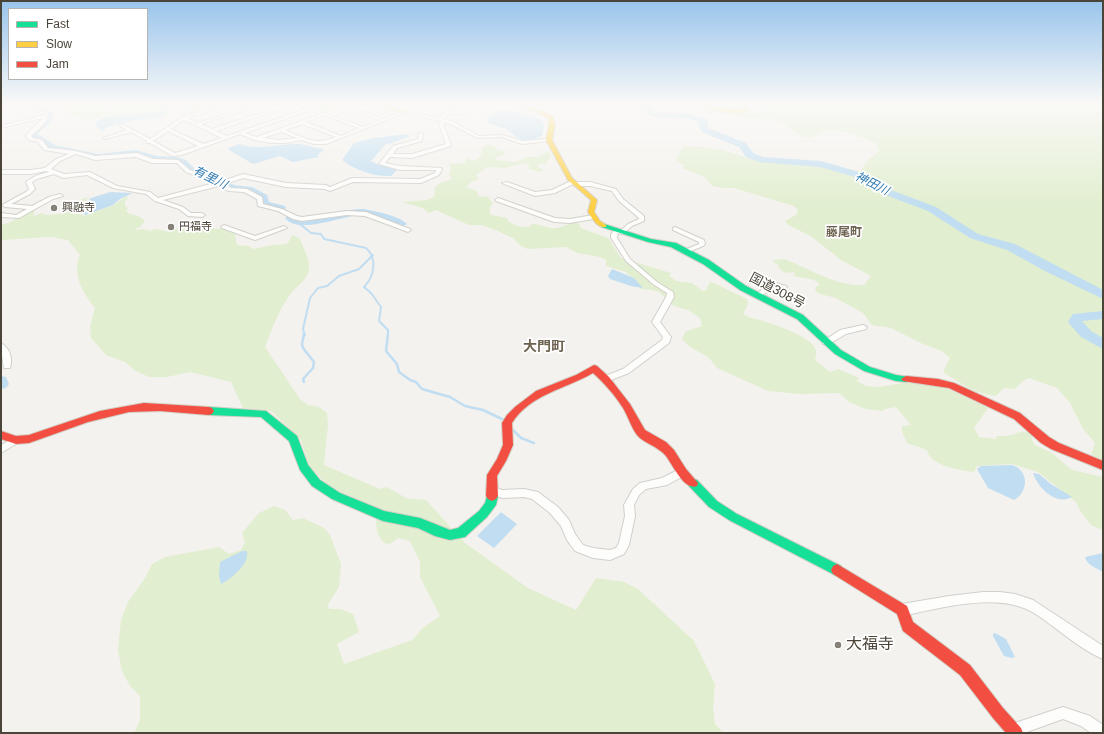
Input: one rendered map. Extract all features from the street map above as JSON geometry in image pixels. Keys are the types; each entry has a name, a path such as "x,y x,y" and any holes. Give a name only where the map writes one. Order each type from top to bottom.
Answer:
{"main road":[{"path":"549,140 570,179 594,200 591,210 593,217"},
{"name":"国道308号","path":"593,217 602,225 619,232 650,242 673,246 706,262 743,288 800,317 826,342 851,361 876,373 896,378 938,382 951,385 1017,416 1045,440 1055,446 1103,466"},
{"path":"1,435 16,440 29,439 108,412 145,407 263,414 293,439 304,467 316,483 336,496 383,516 420,523 438,532 450,535 461,533 483,514 490,505 492,498 492,475 508,445 506,423 518,409 540,393 579,377 594,368 606,379 628,406 642,433 662,445 682,472 713,504 733,517 822,562 902,610 908,626 965,670 998,714 1015,732"}],"street":[{"path":"32,139 40,141 46,149 76,153 95,158 130,155 142,157 152,161 178,162 188,171 202,176 230,190 246,190 260,198 260,205 283,211 298,219 308,219 347,213 361,213 373,216 408,230"},
{"path":"145,139 174,155 223,139"},
{"path":"150,142 154,139"},
{"path":"188,139 202,146"},
{"path":"259,139 292,142 299,139"},
{"path":"305,139 319,144 333,139"},
{"path":"157,200 219,184 243,176 286,185 326,187 330,189 352,180 421,181 437,174 439,169 400,168 383,164 395,147 420,139"},
{"path":"390,154 412,156 448,145 446,139"},
{"path":"511,139 522,143 549,140"},
{"path":"1,172 31,172 47,169 58,160 76,153"},
{"path":"47,169 63,176 88,173 115,187 150,193 157,200 181,208 190,215 202,215"},
{"path":"1,176 10,172"},
{"path":"32,208 5,206 28,193 32,189 29,182 54,172"},
{"path":"505,182 536,194 553,192 574,183 590,184 614,190 618,193 621,200 642,217 642,220 614,234 614,238 628,260 655,283 670,292 670,297 656,322 667,337 666,340 626,371 606,379"},
{"path":"1,215 17,216 51,198 60,196"},
{"path":"498,200 554,220 570,221 593,217"},
{"path":"224,227 254,238 284,228"},
{"path":"675,229 702,241 701,245 684,252"},
{"path":"759,295 769,286 776,284 784,287"},
{"path":"826,342 843,332 863,327"},
{"path":"1,346 7,354 7,366"},
{"path":"1,449 16,440"},
{"path":"492,490 502,494 524,493 536,495 554,510 565,523 571,537 579,548 592,553 610,555 620,551 624,545 630,516 629,505 636,492 643,486 664,482 682,472"},
{"path":"902,610 993,596 1012,598 1028,604 1046,614 1066,630 1103,653"},
{"path":"1015,732 1063,713 1086,721 1103,733"}],"green space":[{"path":"867,139 1103,139 1103,461 1091,454 1095,443 1083,429 1070,403 1057,388 1029,378 1023,381 1015,389 1004,388 996,396 975,391 955,380 943,372 950,358 942,351 923,344 891,328 872,325 863,313 836,298 820,294 815,291 816,287 820,285 818,282 795,276 793,275 795,274 794,272 785,273 778,267 779,265 773,262 774,260 784,259 833,280 854,285 864,285 871,276 841,260 812,237 787,224 785,221 796,215 798,210 794,206 734,188 712,186 705,177 682,168 684,165 676,160 683,146 691,146 723,151 747,158 861,171 866,162 879,151 876,144"},
{"path":"487,145 494,146 499,151 504,151 505,153 503,156 496,157 496,160 515,162 528,157 539,157 544,153 549,152 551,157 545,164 538,165 538,167 544,170 539,172 529,169 528,168 530,166 525,163 506,168 487,167 476,175 479,179 471,182 466,187 477,191 478,196 488,197 493,203 490,209 491,215 507,218 511,223 523,227 529,227 532,224 537,224 551,228 559,228 572,223 580,224 579,226 583,229 608,238 621,258 671,273 669,276 676,281 692,283 703,291 706,290 710,282 747,299 748,303 743,313 745,315 784,328 806,339 815,348 815,360 830,372 838,369 859,378 857,381 866,386 880,387 909,382 935,383 988,408 974,428 979,437 996,439 997,436 1008,436 1026,432 1032,435 1032,440 1035,445 1052,453 1072,470 1103,477 1103,530 1091,525 1081,512 1076,502 1038,472 1012,464 977,466 974,472 939,463 929,455 927,450 907,443 902,432 902,426 911,425 896,407 882,411 866,409 849,402 839,393 799,394 768,391 717,368 708,357 690,347 682,339 685,332 702,326 700,318 688,310 674,306 659,292 641,289 631,281 633,278 626,272 606,266 606,260 600,257 577,253 566,247 528,249 521,246 513,238 493,229 481,225 469,225 436,210 429,213 423,208 402,202 427,200 434,197 435,187 442,182 450,180 452,177 449,176 451,168 449,163 459,164 466,162 468,158 474,161 481,155 482,147"},
{"path":"126,196 128,199 125,201 125,206 128,208 126,211 140,217 145,221 140,227 135,229 136,230 143,229 150,231 156,229 170,232 186,225 197,224 207,228 223,229 235,234 237,245 249,246 253,249 287,244 293,235 300,239 308,259 308,274 288,297 277,318 265,347 300,399 308,405 319,407 327,413 328,425 324,465 380,489 387,487 406,498 426,500 465,543 528,588 576,610 596,578 624,582 638,589 694,641 715,684 713,708 715,724 724,733 134,733 140,720 140,696 130,686 122,671 118,650 121,620 128,602 145,578 152,564 165,557 219,547 229,554 241,550 245,542 242,533 259,513 274,506 285,510 293,520 303,518 324,528 330,535 341,564 339,587 327,606 330,609 340,609 353,614 359,632 337,644 344,664 412,640 424,627 440,616 420,577 420,562 410,541 398,538 390,544 384,543 377,531 377,508 330,487 309,466 301,440 271,411 243,408 231,382 190,372 167,377 149,377 134,370 125,362 106,355 91,338 90,326 95,308 82,289 78,276 77,269 80,255 68,240 51,237 1,240 1,225 34,210 34,216 42,213 46,215 62,214 76,201 89,197 77,210 84,216 114,205"}],"water":[{"path":"369,139 402,139 385,145 371,161 398,169 391,176 385,176 365,172 353,167 342,160 354,143"},
{"path":"239,144 262,147 299,144 324,149 317,156 319,157 293,162 280,156 253,164 228,148"},
{"path":"110,192 133,193 120,199 113,205 85,215 78,210 91,198"},
{"path":"612,269 634,278 643,288 631,286 610,279 608,276"},
{"path":"1012,465 1022,471 1025,481 1022,492 1014,500 988,488 977,469 981,466"},
{"path":"1033,473 1039,474 1051,484 1072,497 1060,499 1048,494 1035,479"},
{"path":"501,512 517,524 494,548 477,536"},
{"path":"242,551 247,551 247,556 243,566 235,575 221,584 219,576 220,562"},
{"path":"1103,553 1103,572 1090,564 1085,557"},
{"path":"995,633 1006,639 1015,657 1012,658 1004,656 993,636"}],"waterway":[{"name":"有里川","path":"42,139 45,143 52,147 85,153 97,157 136,153 156,159 177,160 183,162 192,171 215,179 232,188 248,189 263,197 264,204 281,208"},
{"name":"神田川","path":"728,139 743,145 749,155 762,160 821,164 859,175 868,179 887,192 932,209 974,236 1011,247 1103,295"},
{"name":"有里川","path":"291,218 298,221 315,221 351,213 364,212 375,214 401,224"},
{"path":"295,220 311,233 321,234 324,239 366,248 372,256"},
{"path":"305,335 303,329 310,298 318,288 327,286 339,276 359,269 372,256"},
{"path":"372,256 372,273 364,287 371,293 381,307 379,321 388,330 388,334"},
{"name":"神田川","path":"1103,315 1078,317 1075,322 1086,334 1103,344"},
{"path":"304,334 302,344 303,348 314,362 313,368 303,379 304,382"},
{"path":"388,334 386,351 397,364 399,372 410,380 416,382 422,389 450,397 465,406 483,410 504,420"},
{"path":"513,430 521,438 534,443"}],"traffic: fast":[{"path":"604,226 650,241 673,245 706,262 743,288 800,317 838,352 867,369 896,378 906,379"},
{"path":"209,411 263,414 293,439 304,467 316,483 336,496 383,516 420,523 439,532 450,535 461,533 483,514 490,505 492,496"},
{"path":"693,483 713,504 733,517 837,570"}],"traffic: slow":[{"path":"549,139 570,179 594,200 591,212 598,222 604,226"}],"traffic: jam":[{"path":"492,496 492,475 501,461 508,445 507,423 510,418 518,409 539,393 579,377 594,368 606,379 627,406 641,433 662,445 670,453 682,472 693,483"},
{"path":"906,379 938,382 951,385 1017,416 1045,440 1055,446 1103,466"},
{"path":"1,435 16,440 29,439 85,419 129,408 160,407 209,411"},
{"path":"837,570 902,610 908,626 965,670 998,713 1016,733"}],"place":[{"name":"興融寺","path":"54,208"},
{"name":"円福寺","path":"171,227"},
{"name":"大福寺","path":"838,645"}],"district":[{"name":"藤尾町","path":"844,233"},
{"name":"大門町","path":"544,347"}]}
